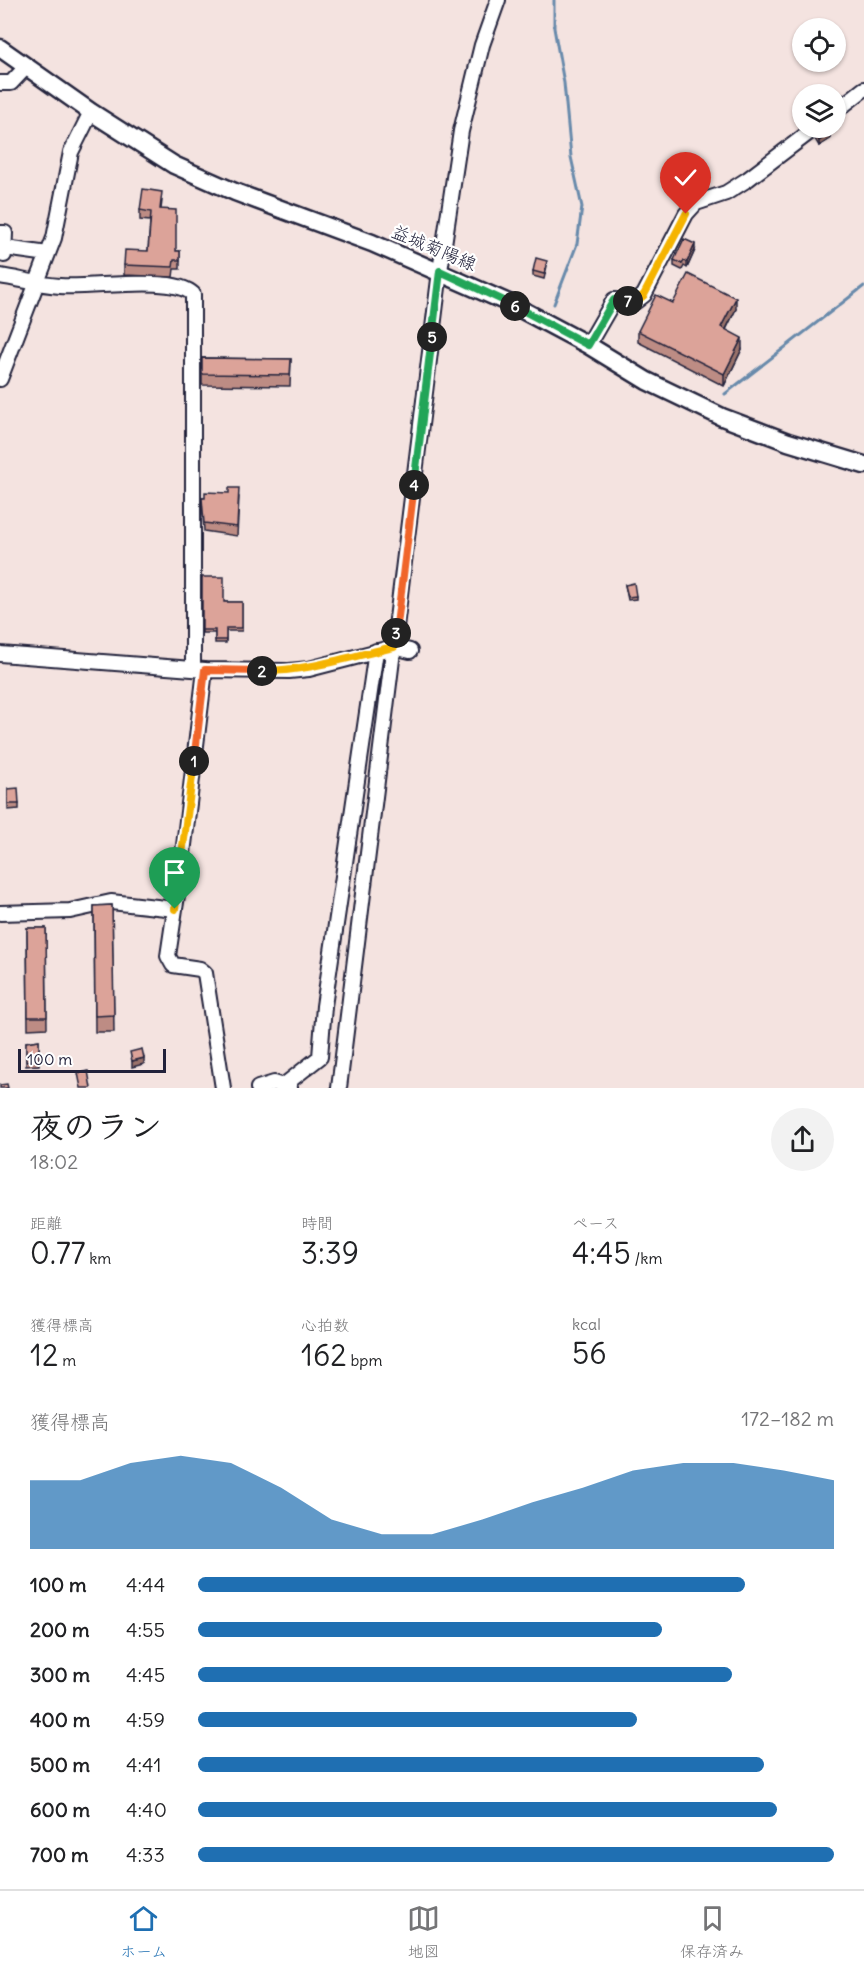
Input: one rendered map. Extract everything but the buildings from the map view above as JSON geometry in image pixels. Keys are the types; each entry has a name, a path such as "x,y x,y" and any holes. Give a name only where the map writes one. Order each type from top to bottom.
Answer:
{"main road":[{"name":"益城菊陽線","path":"0,48 91,112 174,165 235,192 440,271 511,304 588,345 647,381 722,417 788,442 864,465"}],"street":[{"path":"339,1088 440,271 461,131 482,45 498,0"},
{"path":"0,83 11,83 27,66"},
{"path":"846,104 864,90"},
{"path":"0,379 48,254 71,152 91,112"},
{"path":"588,345 614,300 635,302 644,295 686,214 696,203 726,193 802,138"},
{"path":"0,233 4,233 2,252 48,254"},
{"path":"0,276 58,286 88,287 132,283 186,288 193,294 199,669 168,959 173,965 201,969 205,973 223,1088"},
{"path":"0,654 199,669 289,671 309,669 394,647 410,651"},
{"path":"258,1088 274,1083 287,1087 320,1057 324,1006 376,651"},
{"path":"0,913 70,911 111,902 175,909"}],"waterway":[{"path":"554,0 554,28 564,83 571,157 582,207 577,244 554,304"},
{"path":"725,394 864,286"}],"route":[{"path":"175,909 205,670 289,671 309,669 346,657 394,647 440,271 511,304 588,345 614,300 635,302 644,295 686,214"}]}
